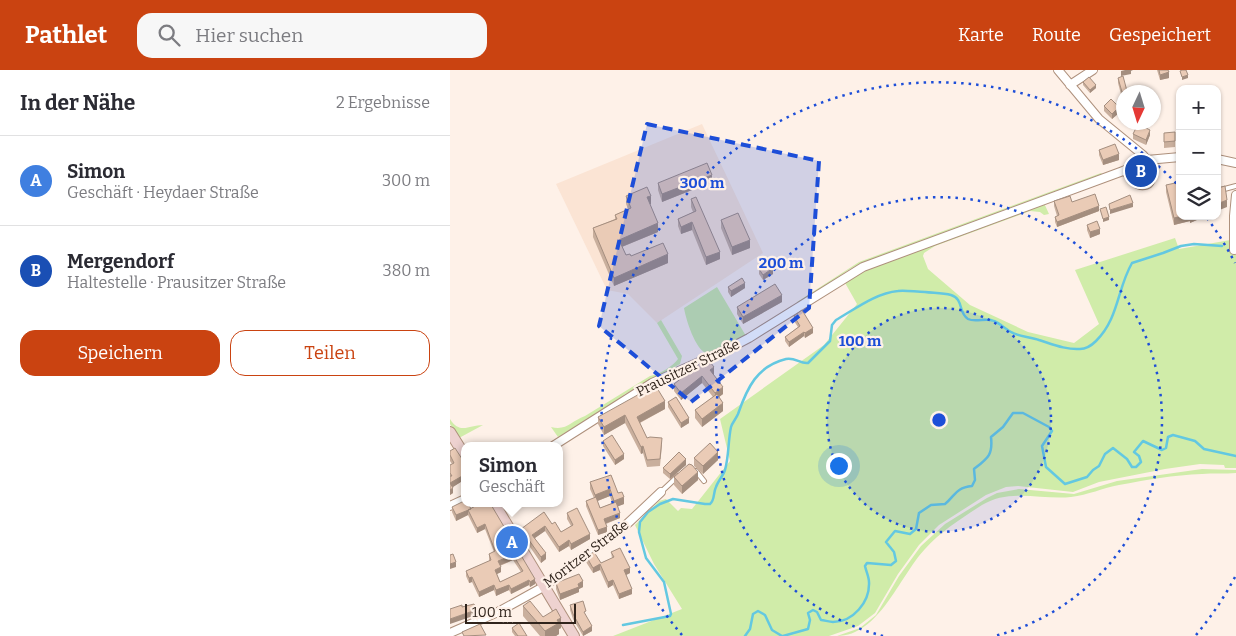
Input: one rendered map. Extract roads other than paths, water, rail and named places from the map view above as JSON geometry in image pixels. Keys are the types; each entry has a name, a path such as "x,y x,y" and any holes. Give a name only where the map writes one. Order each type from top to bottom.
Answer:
{"main road":[{"path":"450,432 461,451"},
{"path":"496,507 574,636"}],"street":[{"path":"1058,70 1099,119 1144,155 1147,160"},
{"path":"1070,86 1093,70"},
{"path":"1123,171 1147,160 1176,157"},
{"path":"1221,160 1236,163"},
{"name":"Prausitzer Straße","path":"559,442 652,383 728,349 766,328 826,288 863,267 1123,171"},
{"path":"1234,250 1236,195"},
{"name":"Moritzer Straße","path":"450,633 498,612 545,586 620,530 661,492"}],"lane":[{"path":"1123,171 1132,182 1140,187 1148,186 1152,182 1153,175 1152,168 1147,160"},
{"path":"1221,190 1236,186"},
{"path":"692,468 704,481"},
{"path":"661,492 684,470"}],"waterway":[{"path":"623,625 670,616 671,614 664,582 646,558 639,532 640,522 648,512 660,504 673,499 710,504 725,470 732,425 754,379 768,367 786,359 808,363 830,341 832,325 836,320 866,302 890,292 941,293 955,297 968,319 991,320 997,322 1010,332 1019,335 1064,348 1082,349 1096,341 1104,332 1114,313 1123,283 1132,263 1181,246 1194,244 1222,246"},
{"path":"783,636 808,629 810,620 808,613 813,610 817,612 821,620 833,622 847,619 859,610 867,597 869,589 869,580 865,566 867,563 891,565 896,561 894,552 886,542 895,531 910,534 916,529 919,513 931,505 945,504 959,490 972,486 975,480 974,469 986,459 990,452 991,437 1003,427 1013,413 1023,413 1049,427 1052,431 1042,446 1046,467 1065,484 1087,477 1099,466 1105,454 1113,448 1127,459 1132,467 1136,467 1141,462 1139,456 1134,452 1143,441 1162,450 1166,448 1168,437 1173,435 1195,441 1204,449 1236,456"},
{"path":"745,636 750,629 753,614 758,611 765,615 772,630 782,636"}],"place":[{"name":"Mergendorf","path":"1141,171"},
{"name":"Simon","path":"512,542"}]}
